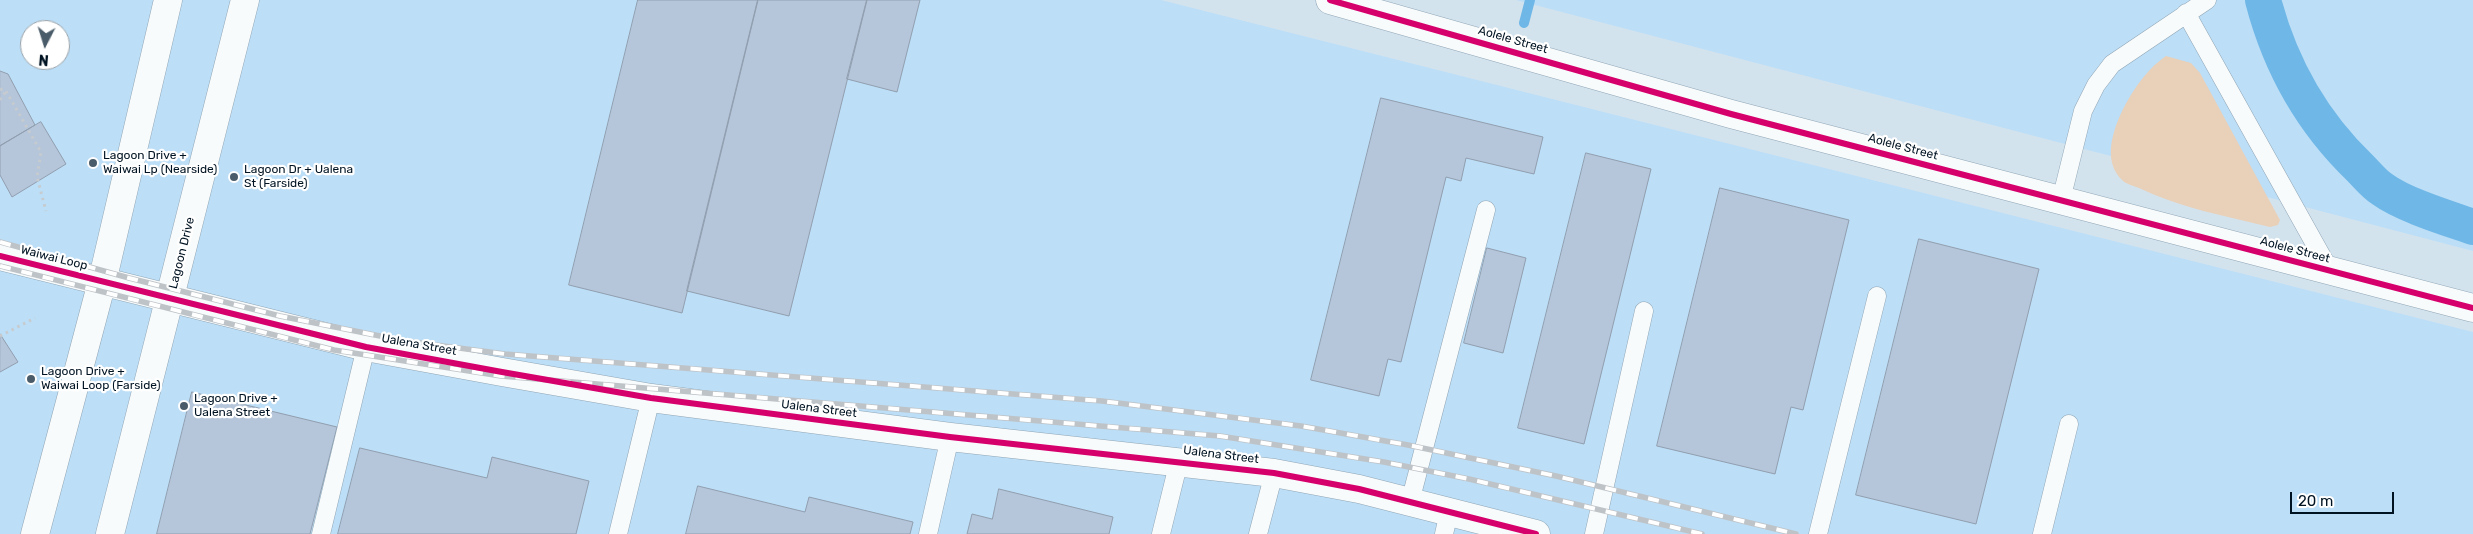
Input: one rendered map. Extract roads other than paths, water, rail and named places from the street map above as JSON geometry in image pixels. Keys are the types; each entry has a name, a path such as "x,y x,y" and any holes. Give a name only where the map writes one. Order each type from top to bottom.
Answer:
{"street":[{"path":"35,534 102,282 168,0"},
{"name":"Lagoon Drive","path":"110,534 245,0"},
{"name":"Aolele Street","path":"1330,0 1741,116 2473,308"},
{"name":"Waiwai Loop","path":"0,256 102,282"},
{"name":"Ualena Street","path":"102,282 366,346 650,398 950,437 1274,473 1359,489 1410,502 1446,523 1536,534"}],"lane":[{"path":"2061,200 2083,111 2096,85 2112,64 2207,0"},
{"path":"2186,13 2330,271"},
{"path":"1410,502 1486,210"},
{"path":"1818,534 1877,296"},
{"path":"1594,534 1644,311"},
{"path":"321,534 366,346"},
{"path":"618,534 650,398"},
{"path":"2042,534 2069,424"},
{"path":"928,534 950,437"},
{"path":"1161,534 1179,461"},
{"path":"1258,534 1274,473"}],"waterway":[{"path":"1524,23 1530,0"},
{"path":"2263,0 2279,47 2300,91 2313,112 2343,150 2376,185 2391,195 2426,211 2473,227"}],"railway":[{"path":"0,242 129,278 280,316 405,341 505,354 1102,401 1301,426 1408,445 1556,476 1796,534"},
{"path":"0,266 334,350 501,376 1220,436 1384,462 1469,479 1702,534"}],"place":[{"name":"Lagoon Drive + Waiwai Lp (Nearside)","path":"93,163"},
{"name":"Lagoon Dr + Ualena St (Farside)","path":"234,177"},
{"name":"Lagoon Drive + Waiwai Loop (Farside)","path":"31,379"},
{"name":"Lagoon Drive + Ualena Street","path":"184,406"}]}
